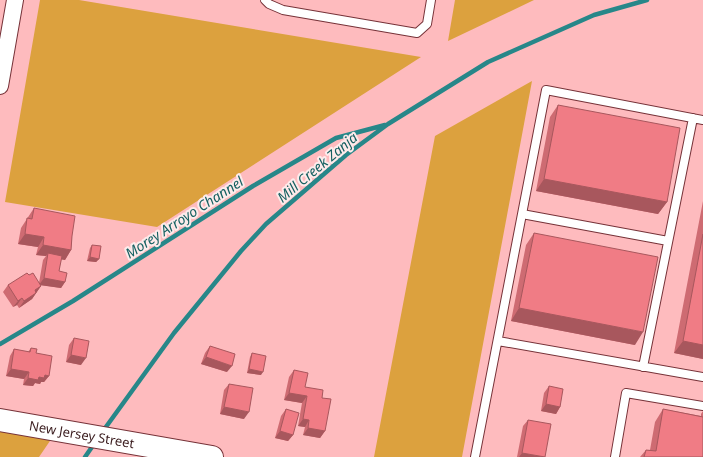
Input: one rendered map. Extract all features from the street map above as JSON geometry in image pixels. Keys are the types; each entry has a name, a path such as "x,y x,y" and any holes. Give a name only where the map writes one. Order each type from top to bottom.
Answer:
{"street":[{"path":"0,79 14,0"},
{"name":"New Jersey Street","path":"0,420 122,442 148,449 208,457"}],"lane":[{"path":"265,0 269,4 283,10 417,33 427,24 431,0"},
{"path":"475,457 546,90 703,120"},
{"path":"643,366 693,118"},
{"path":"522,214 668,241"},
{"path":"498,341 703,377"},
{"path":"616,457 626,394 703,406"}],"shaded area":[{"path":"40,0 79,0 421,57 157,227 5,202"},
{"path":"455,0 534,0 448,41"},
{"path":"532,81 462,457 374,457 435,136"},
{"path":"0,429 52,438 39,457 0,457"}],"building":[{"path":"558,105 680,128 667,202 544,179"},
{"path":"34,208 75,216 71,250 43,245 44,237 25,234 27,218 32,219"},
{"path":"534,233 658,257 643,332 519,308"},
{"path":"703,234 703,345 683,341"},
{"path":"92,245 101,246 99,259 90,257"},
{"path":"48,253 62,256 59,271 67,273 65,282 44,278"},
{"path":"27,273 29,275 33,273 41,286 35,290 36,293 24,301 22,298 18,301 8,285"},
{"path":"74,338 89,341 86,358 71,355"},
{"path":"210,346 235,354 232,366 206,357"},
{"path":"31,348 37,349 36,353 52,356 49,376 45,375 44,378 39,377 38,380 28,378 29,372 11,369 14,349 30,352"},
{"path":"252,353 266,356 263,372 249,369"},
{"path":"294,370 308,373 305,387 323,390 322,398 331,399 325,431 308,428 309,420 303,419 307,396 289,393"},
{"path":"229,384 253,388 249,412 224,407"},
{"path":"549,386 563,389 560,407 546,404"},
{"path":"286,409 299,413 293,435 280,431"},
{"path":"663,409 703,417 703,457 644,457 646,450 656,451"},
{"path":"528,420 551,424 545,457 522,453"}],"waterway":[{"name":"Mill Creek Zanja","path":"103,431 174,333 241,251 266,224 346,155 388,124 488,62 594,15 647,0"},
{"name":"Morey Arroyo Channel","path":"0,344 73,301 253,186 336,138 385,125"},
{"name":"Mill Creek Zanja","path":"85,457 94,444"}]}
